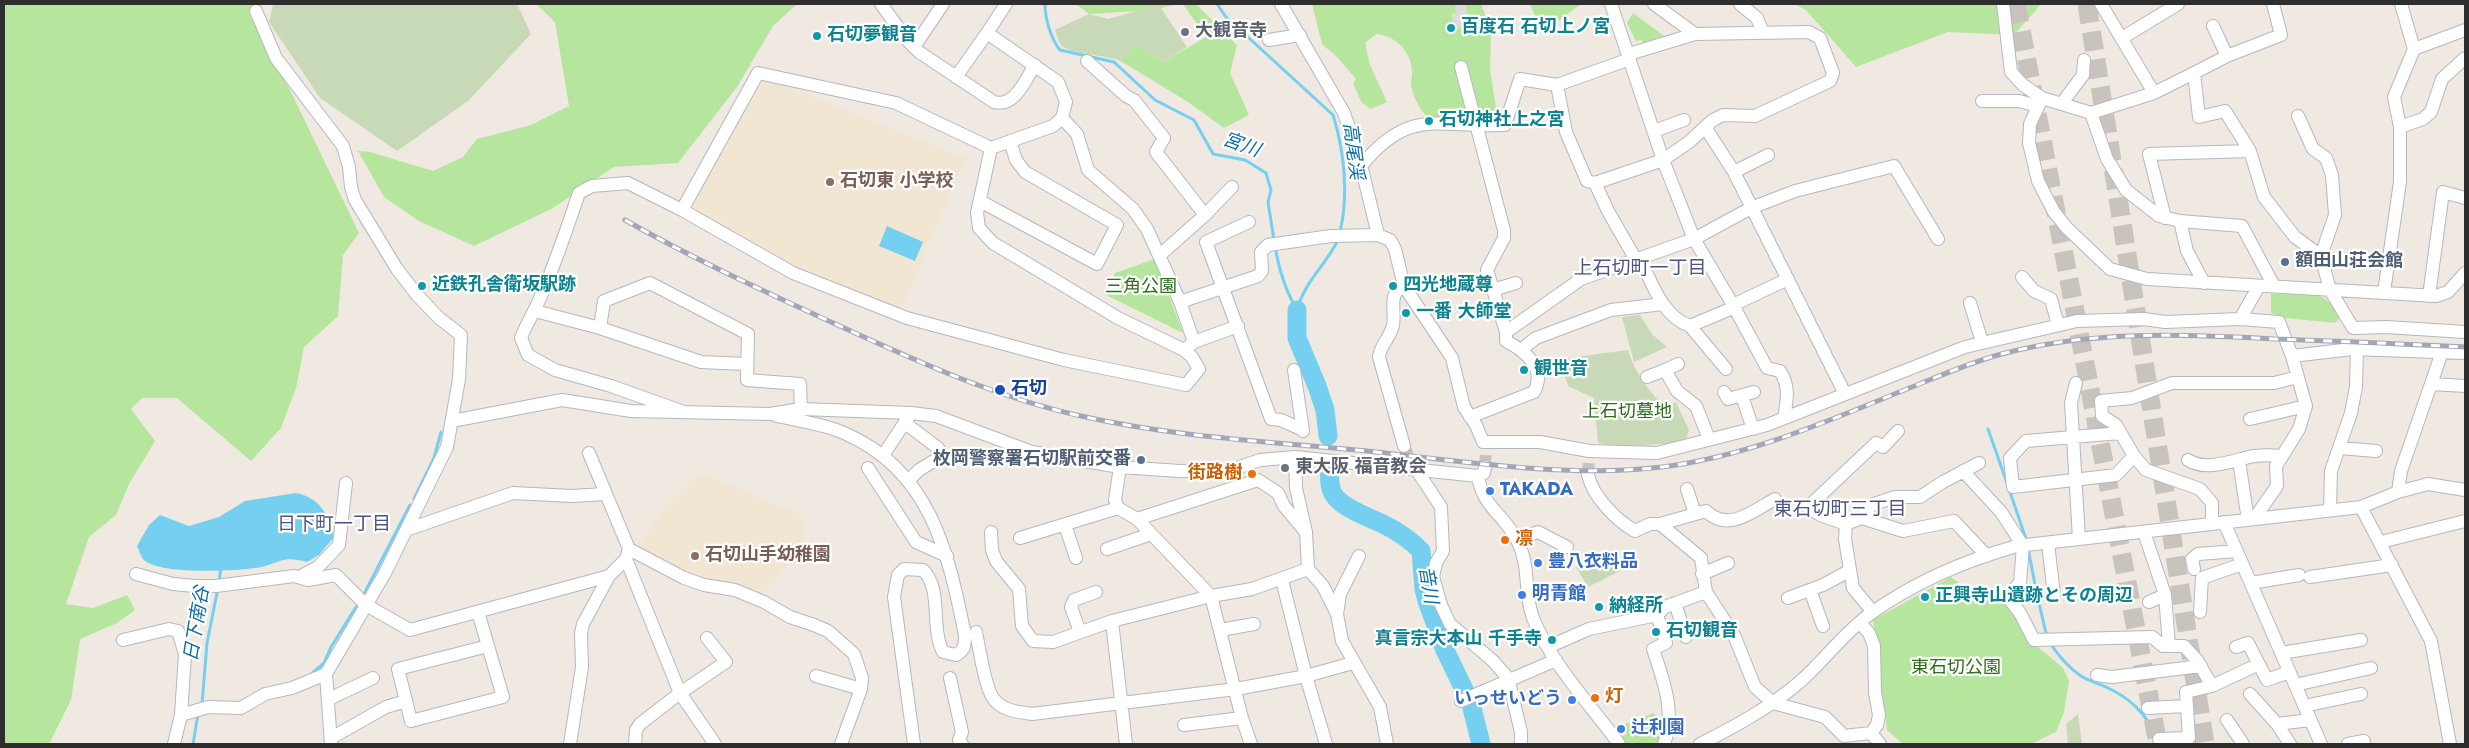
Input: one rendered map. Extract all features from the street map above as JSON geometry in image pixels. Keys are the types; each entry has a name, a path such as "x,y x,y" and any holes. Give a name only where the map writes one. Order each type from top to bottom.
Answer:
{"street":[{"path":"881,4 914,47 956,78 994,102 1001,104 1011,100 1035,66"},
{"path":"914,47 943,4"},
{"path":"956,78 1006,4"},
{"path":"1281,4 1344,113 1361,166 1378,235"},
{"path":"1610,4 1630,57 1662,160 1694,239 1734,306 1767,368 1780,371 1786,380 1788,396 1784,418"},
{"path":"1654,4 1695,34"},
{"path":"1740,4 1757,18 1763,33"},
{"path":"2002,4 2011,72 2040,102"},
{"path":"2101,4 2154,93"},
{"path":"2122,38 2178,4"},
{"path":"1982,101 2062,103 2091,113 2154,93 2227,56 2281,35 2273,4"},
{"path":"2384,292 2400,182 2400,127 2394,97 2414,49 2401,4"},
{"path":"256,11 276,58 344,146 351,187 356,200 397,269 417,295 439,318 462,335 459,379 446,447 406,530 326,674 331,741 386,707 406,701"},
{"path":"2213,26 2227,56"},
{"path":"2414,49 2465,30"},
{"path":"1361,166 1378,146 1392,134 1419,124 1477,127 1505,125 1520,79 1557,85 1695,34 1809,32 1820,38 1833,73 1830,81 1755,116 1723,115 1689,142 1662,160 1595,183 1587,181 1566,132 1557,85"},
{"path":"682,210 758,73 896,103 991,148 1053,126 1062,118 1066,102 1065,94 1058,82 987,34"},
{"path":"1269,40 1300,35"},
{"path":"2400,127 2423,119 2431,112 2442,79 2465,58"},
{"path":"2062,103 2083,75 2084,60"},
{"path":"1087,61 1126,96 1134,100 1164,138 1156,152 1205,216"},
{"path":"1461,67 1504,230 1504,238 1487,270 1506,332 1506,341 1522,349 1533,362 1537,370 1539,384 1534,392 1470,417"},
{"path":"2194,73 2199,117 2225,111 2250,151 2264,197 2295,237 2321,256"},
{"path":"2040,102 2030,124 2029,143 2038,181 2054,212 2067,228 2110,269 2147,279 2429,296 2448,292 2465,273"},
{"path":"2091,113 2106,159 2126,190 2159,216 2165,218 2180,222 2242,226 2274,286"},
{"path":"2298,116 2312,150 2326,158 2332,176 2335,215 2321,256 2330,290 2353,328 2386,327 2465,332"},
{"path":"1062,118 1077,134 1088,170 1132,209 1147,229 1180,302 1194,342"},
{"path":"1654,131 1684,120"},
{"path":"1705,128 1734,172 1845,394"},
{"path":"980,201 1097,264 1117,225 1025,172 1016,160 1010,141"},
{"path":"681,411 611,386 555,370 528,355 521,338 556,262 579,193 592,186 628,183 682,210 793,273 916,321 1064,360 1186,385 1199,369 1192,357 1184,350 1118,318 993,243 979,228 977,213 991,148"},
{"path":"2165,218 2149,154 2250,151"},
{"path":"1734,172 1768,155"},
{"path":"1506,332 1581,279 1694,239 1751,208 1795,191 1894,166 1938,239"},
{"path":"1595,183 1608,211 1663,304 1680,323 1690,326 1726,370"},
{"path":"1160,255 1205,216 1232,187"},
{"path":"2429,296 2443,192 2465,198"},
{"path":"1249,222 1206,242 1271,419 1293,423 1302,430 1294,370"},
{"path":"2180,222 2187,251 2204,283"},
{"path":"1180,302 1258,276 1262,271 1261,252 1268,245 1331,236 1378,235 1390,240 1395,249 1404,286 1452,358 1464,407 1483,442 1540,442 1589,455 1657,453 1753,429 1944,354 1982,342 2077,321 2144,319 2165,322 2240,319 2279,322 2292,356 2306,406 2299,429 2276,466 2277,486 2251,519"},
{"path":"2022,277 2034,292 2051,299 2058,325"},
{"path":"1690,326 1788,279"},
{"path":"600,328 604,301 650,283 748,334 747,380 800,384 801,409"},
{"path":"1493,290 1516,283"},
{"path":"1404,286 1396,290 1393,295 1394,324 1379,357 1404,446"},
{"path":"2240,319 2260,286"},
{"path":"1970,303 1982,342"},
{"path":"1522,349 1536,338 1611,310 1663,304"},
{"path":"535,311 600,328 701,362 746,364"},
{"path":"1184,350 1194,342 1238,326"},
{"path":"2292,356 2358,349 2465,354"},
{"path":"2330,510 2330,471 2351,413 2356,387 2358,349"},
{"path":"2398,492 2401,471 2442,352"},
{"path":"1647,377 1678,364"},
{"path":"1665,370 1677,391 1696,406 1708,439"},
{"path":"2298,377 2274,383 2172,383 2132,398 2101,401 2102,416 2116,425 2134,456 2146,470 2200,489 2212,503 2218,523 2236,551 2251,583 2321,744"},
{"path":"2076,383 2071,403 2079,539"},
{"path":"2431,384 2465,386"},
{"path":"1724,392 1728,399 1748,394 1753,429"},
{"path":"452,421 562,400 631,411 770,414 801,409 908,418 936,416 1032,452 1120,467 1180,472 1231,470 1260,460 1295,457 1412,464 1481,472 1481,492 1517,540 1527,568 1529,605 1548,647 1619,744"},
{"path":"2258,421 2306,406"},
{"path":"770,414 843,432 884,454 909,480 936,528 947,556 965,635 962,652 956,655 949,655 943,652 938,643 930,578 923,570 904,570 898,575 894,597 914,744"},
{"path":"908,418 937,454 909,480"},
{"path":"884,454 908,418"},
{"path":"1898,430 1883,447 1876,442 1808,507 1820,515 1846,524 1862,518 1871,505 1895,497 1920,497 1980,463"},
{"path":"2120,433 2026,441 2010,458 2013,487 2116,475 2134,456"},
{"path":"1486,451 1506,449 1519,442"},
{"path":"2339,448 2376,451"},
{"path":"589,452 680,693 715,744"},
{"path":"2188,460 2195,465 2208,466 2266,455 2282,456"},
{"path":"1295,457 1299,509 1306,532 1308,569 1323,586 1337,614 1342,641 1380,707 1387,744"},
{"path":"2239,461 2251,519"},
{"path":"1412,464 1441,507 1443,551 1436,563 1432,577 1441,606 1450,624 1494,661 1509,681 1521,732 1521,744"},
{"path":"1120,467 1115,500 1118,508 1137,519 1211,596 1242,718 1251,744"},
{"path":"868,468 916,542 947,556"},
{"path":"1963,471 2001,512 2023,546 2020,583 2007,596 2020,613 2034,640 2152,638 2163,646 2184,646 2201,666 2212,686"},
{"path":"1588,475 1603,501 1626,525 1636,531 1650,524 1660,524 1706,511 1713,518 1728,522 1744,517 1774,499"},
{"path":"1137,519 1258,480 1278,493 1284,506 1306,532"},
{"path":"136,574 173,584 218,585 301,576 318,566 339,545 346,484"},
{"path":"1700,744 1730,729 1773,703 1801,680 1873,612 1896,597 1958,567 1987,556 2023,546 2361,507 2398,492 2428,484 2465,490"},
{"path":"1687,489 1694,514"},
{"path":"406,530 513,493 572,496 605,494"},
{"path":"2361,507 2381,542 2431,642 2450,744"},
{"path":"1020,538 1118,508"},
{"path":"1862,518 1903,532 1954,521 1987,556"},
{"path":"2381,542 2465,521"},
{"path":"1660,524 1701,558 1706,592 1734,635 1755,687 1773,703 1825,717 1844,736 1871,733 1877,725 1879,715 1875,693 1874,646 1869,633 1860,623"},
{"path":"1846,524 1845,539 1853,588 1873,612"},
{"path":"1064,525 1076,558"},
{"path":"992,532 992,550 996,561 1019,589 1019,613 1026,634 1033,641 1045,643 1112,621 1211,596 1252,589 1282,580 1308,569"},
{"path":"1517,540 1538,532 1567,547"},
{"path":"2144,532 2165,596 2169,646"},
{"path":"1107,549 1151,534"},
{"path":"2048,543 2054,595"},
{"path":"2194,569 2192,559 2198,554 2236,551"},
{"path":"570,744 582,667 581,633 583,624 609,576 627,554"},
{"path":"627,554 684,578 704,585 735,590 764,602 790,617 828,631 854,654 862,678 861,689 841,744"},
{"path":"1337,614 1340,594 1359,556"},
{"path":"1702,574 1728,563"},
{"path":"2200,612 2202,578 2242,564"},
{"path":"2251,583 2392,565"},
{"path":"1788,598 1849,572"},
{"path":"301,576 308,580 336,575 366,605 410,630 609,576"},
{"path":"1282,580 1306,676 1326,744"},
{"path":"1810,590 1824,626"},
{"path":"1080,632 1071,607 1074,600 1096,592"},
{"path":"1548,647 1589,629 1657,615 1664,607 1706,592"},
{"path":"2149,602 2165,596"},
{"path":"1675,604 1686,637"},
{"path":"478,612 488,646 503,697 411,721 398,669 488,646"},
{"path":"1657,615 1666,643 1652,648 1666,691 1670,714 1664,744"},
{"path":"1112,621 1126,744"},
{"path":"1220,630 1254,624"},
{"path":"123,640 169,629 178,631 185,654 181,715 174,744"},
{"path":"976,632 992,697 1000,705 1013,711 1032,714 1236,689 1306,676 1353,663"},
{"path":"635,744 636,730 640,724 680,693 726,662 707,638"},
{"path":"2281,653 2361,640"},
{"path":"2236,647 2248,642 2267,680 2289,672"},
{"path":"1467,699 1556,660"},
{"path":"2159,740 2189,738 2186,692 2212,686 2259,664"},
{"path":"2097,675 2112,677 2201,666"},
{"path":"2295,685 2371,668"},
{"path":"181,715 208,706 241,708 265,694 292,688 326,674"},
{"path":"816,676 861,689"},
{"path":"329,699 373,678"},
{"path":"950,678 962,732 959,740 962,744"},
{"path":"2250,694 2277,724 2290,744"},
{"path":"2304,706 2361,694"},
{"path":"2148,708 2186,706"},
{"path":"1184,725 1242,718"},
{"path":"2227,720 2242,744"},
{"path":"2277,724 2310,720"},
{"path":"1871,733 1880,744"},
{"path":"2348,744 2364,741"}],"shaded area":[{"path":"1455,4 1466,4 1469,23 1453,30 1452,13 1456,13"},
{"name":"石切東 小学校","path":"770,79 965,158 902,309 797,267 696,213 692,205 759,82"},
{"path":"701,472 799,514 805,532 805,542 764,595 736,584 705,580 636,547 668,504"}],"green space":[{"path":"4,4 252,4 249,14 291,92 359,233 343,255 338,316 304,347 296,388 281,428 251,461 177,398 142,398 131,409 155,441 129,484 116,515 89,537 66,604 93,608 127,595 135,610 117,623 80,639 71,700 49,744 4,744"},
{"path":"273,4 517,4 531,34 468,101 397,151 320,98 269,22"},
{"path":"536,4 797,4 773,26 737,87 678,163 614,167 553,208 474,246 419,221 384,197 358,151 370,152 433,171 463,157 477,139 531,125 569,106 555,22"},
{"path":"1076,4 1176,4 1154,10 1089,14"},
{"path":"1183,4 1196,4 1237,45 1230,73 1249,115 1224,128 1188,102 1119,60 1137,45 1163,62 1206,37"},
{"path":"1312,4 1481,4 1491,31 1490,70 1498,120 1446,122 1429,118 1419,106 1412,91 1412,73 1409,57 1396,41 1376,34 1365,43 1370,65 1387,102 1371,109 1362,103 1353,84 1356,79 1337,57 1322,44"},
{"path":"1530,4 1581,4 1542,33"},
{"path":"1794,4 2041,4 2014,35 1948,32 1856,67 1806,10"},
{"path":"1159,5 1187,47 1163,62 1137,45 1119,60 1071,50 1061,45 1055,30 1089,14 1108,19"},
{"path":"1633,13 1664,36 1643,43 1641,40 1636,41 1627,23"},
{"name":"三角公園","path":"1155,259 1183,333 1104,294 1115,273"},
{"path":"2301,293 2321,297 2329,301 2335,308 2339,319 2335,323 2285,318 2271,313 2271,294"},
{"path":"1640,315 1652,334 1667,347 1634,362 1622,317"},
{"name":"上石切墓地","path":"1628,350 1638,373 1659,401 1665,407 1676,402 1689,430 1685,442 1624,447 1598,443 1594,398 1568,386 1560,359"},
{"path":"1610,550 1620,571 1588,587 1576,567"},
{"name":"東石切公園","path":"1951,577 1993,603 2006,602 2031,641 2063,668 2069,681 2064,712 2056,732 2031,744 1903,744 1887,730 1873,620"},
{"path":"1653,713 1663,723 1660,744 1623,744 1619,738 1627,734 1623,725"},
{"path":"2078,714 2082,744 2068,744 2066,724"}],"water":[{"path":"887,226 923,242 915,261 879,246"},
{"path":"296,493 305,495 317,503 326,515 334,537 319,555 307,562 291,559 263,567 245,569 215,571 181,570 153,565 143,559 137,546 149,525 160,515 189,526 219,517 245,501"}],"waterway":[{"name":"宮川","path":"1045,4 1049,28 1060,50 1114,62 1155,100 1194,120 1213,154 1245,160 1266,173 1271,190 1268,202 1274,240"},
{"name":"高尾渓","path":"1217,4 1226,17 1333,115 1340,143 1345,188 1340,232"},
{"name":"高尾渓","path":"1297,309 1306,289 1338,240"},
{"name":"宮川","path":"1275,246 1283,280 1297,310"},
{"name":"音川","path":"1297,310 1297,338 1325,410 1328,436"},
{"path":"1988,429 2007,483"},
{"path":"414,499 434,458 441,432"},
{"name":"音川","path":"1329,464 1331,488 1338,500 1364,516 1399,533 1421,551 1424,589 1427,601 1445,650 1471,704 1481,744"},
{"path":"2009,489 2027,542"},
{"path":"364,594 410,505"},
{"path":"2028,548 2047,637"},
{"name":"日下南谷","path":"219,582 221,566"},
{"name":"日下南谷","path":"204,703 202,704 207,643 218,588"},
{"path":"310,675 324,663 331,647 356,607"},
{"path":"2050,643 2064,661 2077,673 2115,691 2130,701 2142,714 2156,737"},
{"name":"日下南谷","path":"193,744 198,714"}],"tunnel":[{"path":"2016,4 2158,744"},
{"path":"2087,4 2205,744"},
{"path":"1404,446 1410,460"},
{"path":"1485,467 1486,451"},
{"path":"1588,475 1589,459"}],"railway":[{"path":"625,220 727,273 892,350 985,388 1049,408 1155,430 1556,470 1628,470 1662,467 1728,454 1824,423 1977,362 1998,355 2066,341 2170,335 2465,347"}],"place":[{"name":"百度石 石切上ノ宮","path":"1451,28"},
{"name":"大観音寺","path":"1185,32"},
{"name":"石切夢観音","path":"817,36"},
{"name":"石切神社上之宮","path":"1429,121"},
{"name":"石切東 小学校","path":"830,182"},
{"name":"額田山荘会館","path":"2285,262"},
{"name":"近鉄孔舎衛坂駅跡","path":"422,286"},
{"name":"四光地蔵尊","path":"1393,286"},
{"name":"一番 大師堂","path":"1406,313"},
{"name":"観世音","path":"1524,370"},
{"name":"石切","path":"1000,390"},
{"name":"枚岡警察署石切駅前交番","path":"1141,460"},
{"name":"東大阪 福音教会","path":"1285,468"},
{"name":"街路樹","path":"1252,474"},
{"name":"TAKADA","path":"1490,491"},
{"name":"凛","path":"1505,540"},
{"name":"石切山手幼稚園","path":"695,556"},
{"name":"豊八衣料品","path":"1538,563"},
{"name":"明青館","path":"1522,595"},
{"name":"正興寺山遺跡とその周辺","path":"1925,597"},
{"name":"納経所","path":"1599,607"},
{"name":"石切観音","path":"1656,632"},
{"name":"真言宗大本山 千手寺","path":"1552,640"},
{"name":"灯","path":"1595,698"},
{"name":"いっせいどう","path":"1572,700"},
{"name":"辻利園","path":"1621,729"}],"district":[{"name":"上石切町一丁目","path":"1640,269"},
{"name":"東石切町三丁目","path":"1840,510"},
{"name":"日下町一丁目","path":"334,525"}]}
